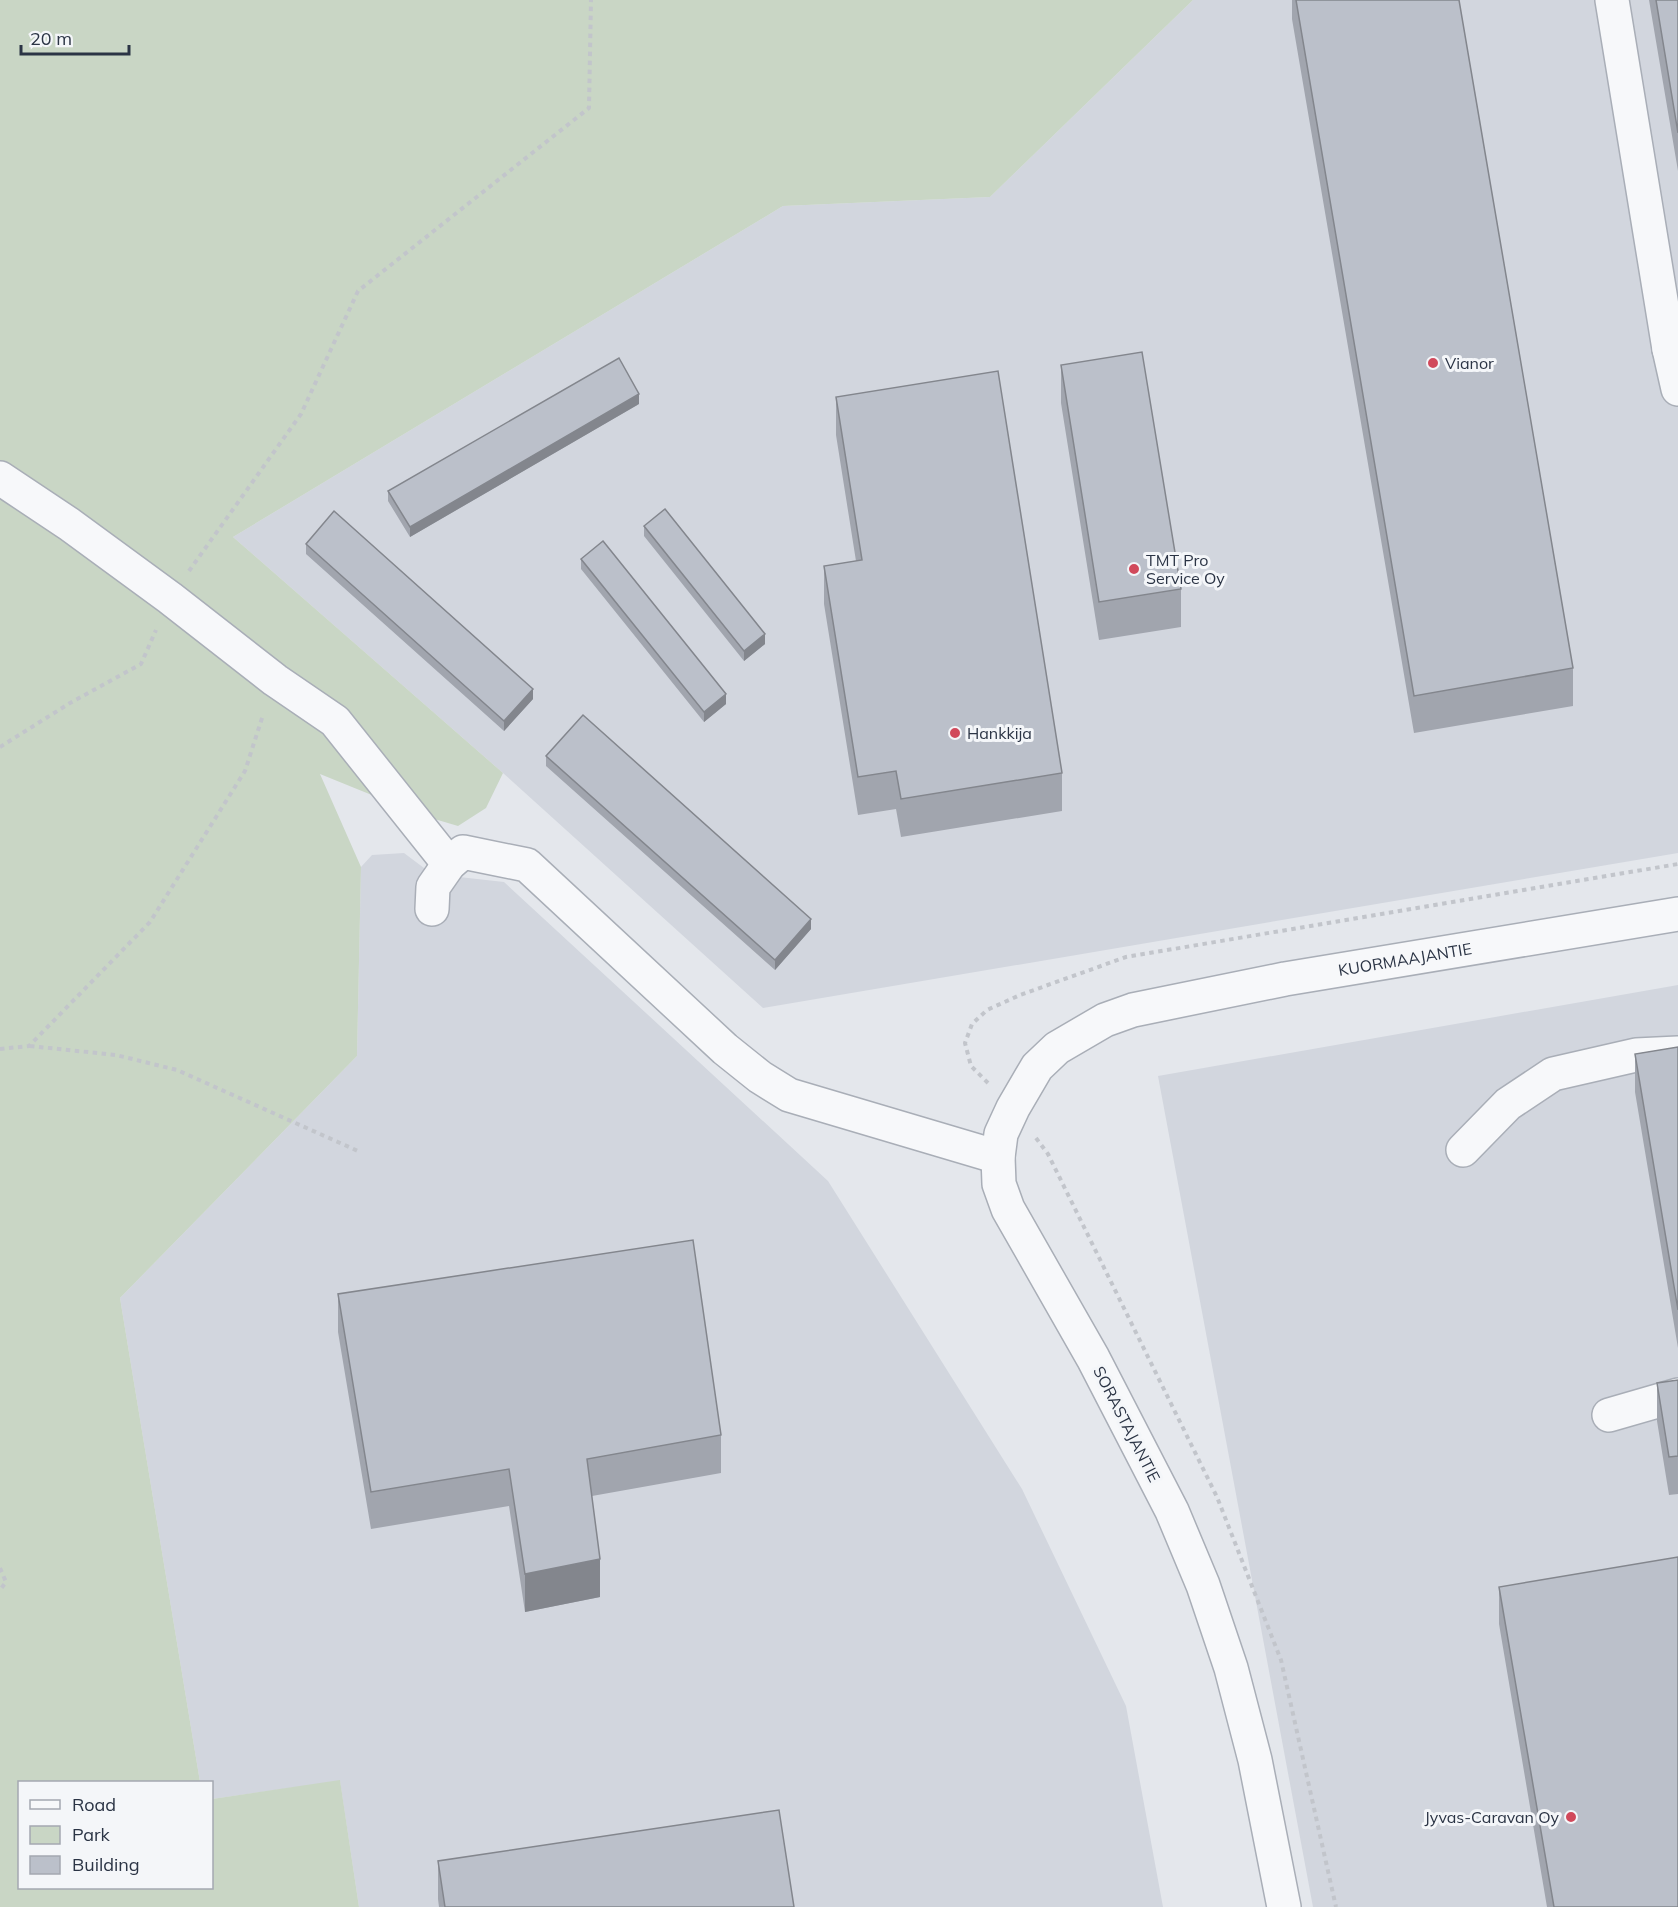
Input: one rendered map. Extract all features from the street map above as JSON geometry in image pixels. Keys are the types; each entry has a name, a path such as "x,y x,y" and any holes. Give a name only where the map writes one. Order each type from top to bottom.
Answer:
{"street":[{"path":"1612,0 1674,348 1678,389"},
{"path":"0,478 69,524 170,598 275,680 335,721 449,864"},
{"path":"432,909 433,887 449,864 464,852 527,865 725,1049 760,1077 789,1095 998,1157"},
{"name":"KUORMAAJANTIE","path":"1133,1010 1285,979 1678,914"},
{"name":"SORASTAJANTIE","path":"1133,1010 1105,1020 1057,1048 1038,1068 1012,1108 1001,1134 998,1157 999,1184 1008,1209 1093,1358 1172,1511 1203,1584 1231,1668 1255,1760 1284,1907"},
{"path":"1463,1150 1508,1104 1553,1074 1636,1055 1678,1053"},
{"path":"1609,1415 1678,1395"}],"path":[{"path":"0,747 141,664 170,598 301,414 358,291 589,108 591,0"},
{"path":"29,1046 150,922 244,771 275,680"},
{"path":"1336,1907 1281,1660 1218,1497 1048,1154 1012,1108 971,1066 965,1042 972,1024 987,1010 1020,995 1126,957 1678,864"},
{"path":"0,1049 29,1046 116,1055 177,1070 358,1151"},
{"path":"0,1568 6,1582 0,1590"}],"shaded area":[{"path":"1193,0 1678,0 1678,853 763,1008 503,773 233,537 783,206 990,197"},
{"path":"404,853 432,874 504,882 828,1181 1022,1489 1126,1706 1163,1907 359,1907 340,1781 213,1799 213,1781 200,1781 120,1298 357,1056 361,867 372,855"},
{"path":"1678,985 1678,1907 1313,1907 1158,1076"}],"green space":[{"path":"0,0 1193,0 990,197 783,206 233,537 503,773 486,808 458,826 421,815 320,774 361,867 357,1056 120,1298 200,1781 18,1781 18,1889 213,1889 213,1799 340,1780 359,1907 0,1907"}],"building":[{"name":"Vianor","path":"1296,0 1459,0 1573,668 1414,696"},
{"path":"1656,0 1678,0 1678,133"},
{"path":"1142,352 1181,589 1099,602 1061,365"},
{"path":"619,358 639,394 410,527 388,491"},
{"path":"998,371 1062,773 901,799 896,771 858,777 824,566 862,560 836,397"},
{"path":"665,509 765,634 744,651 644,526"},
{"path":"334,511 533,689 504,721 306,544"},
{"path":"603,541 726,694 704,712 581,559"},
{"path":"583,715 811,919 775,960 546,756"},
{"path":"1678,1047 1678,1310 1635,1054"},
{"path":"693,1240 721,1435 587,1459 600,1559 525,1574 509,1469 371,1492 338,1294"},
{"path":"1678,1380 1678,1456 1669,1457 1657,1383"},
{"path":"1678,1557 1678,1907 1554,1907 1499,1587"},
{"path":"779,1810 794,1907 445,1907 438,1861"}],"place":[{"name":"Vianor","path":"1433,363"},
{"name":"TMT Pro Service Oy","path":"1134,569"},
{"name":"Hankkija","path":"955,733"},
{"name":"Jyvas-Caravan Oy","path":"1571,1817"}]}
